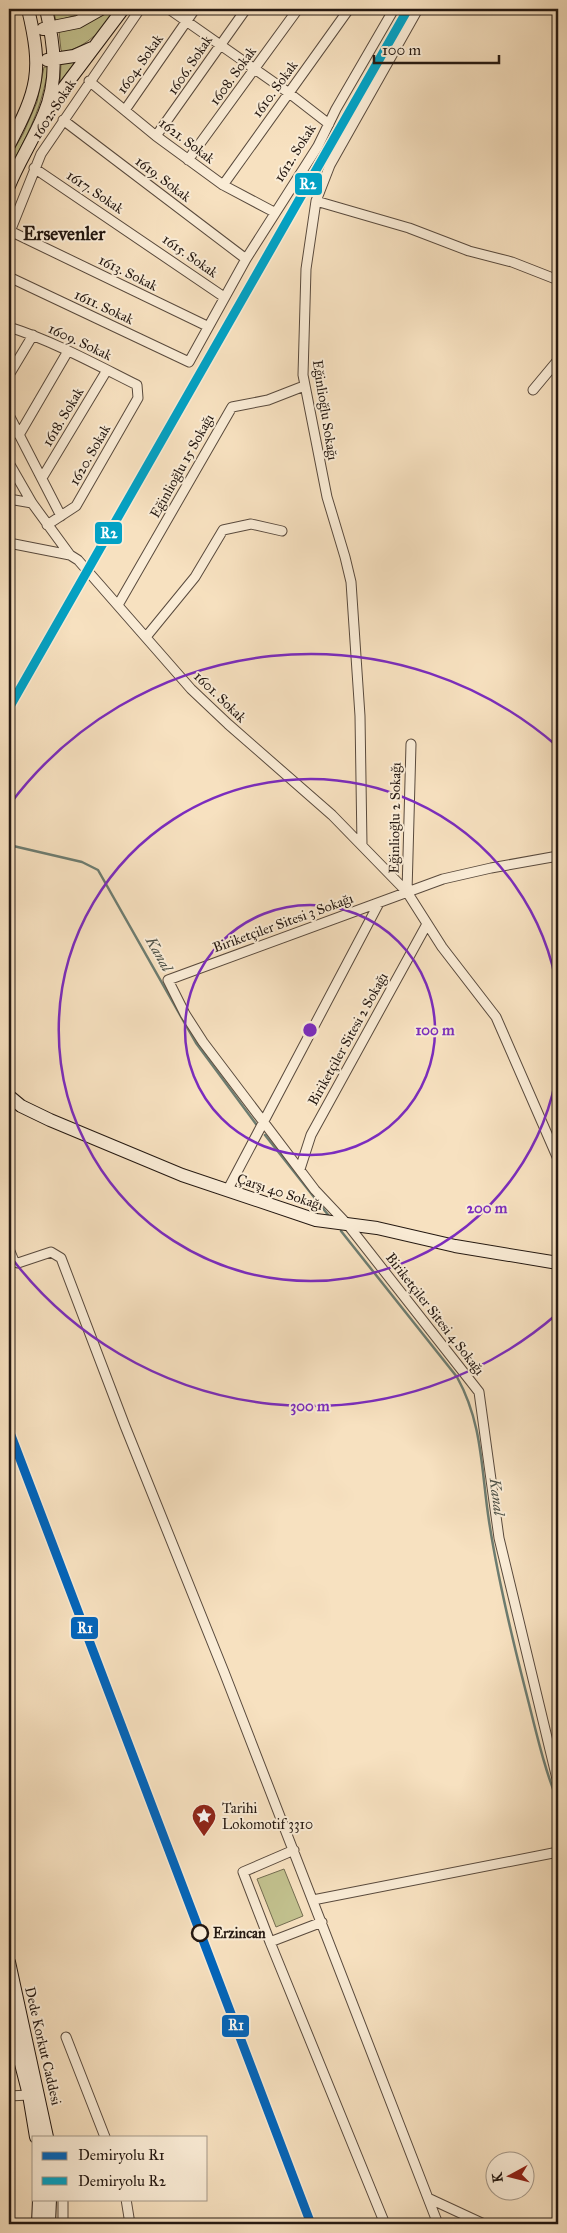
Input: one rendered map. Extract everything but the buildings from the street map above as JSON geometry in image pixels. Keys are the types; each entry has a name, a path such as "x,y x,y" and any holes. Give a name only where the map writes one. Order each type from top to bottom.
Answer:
{"main road":[{"path":"9,145 32,96 36,79 37,61 34,31 28,9"},
{"path":"9,186 45,112 54,79 54,60 46,9"},
{"path":"34,31 78,22 101,9"},
{"path":"45,112 123,9"},
{"path":"37,61 74,56 97,45"},
{"name":"Çarşı 40 Sokağı","path":"9,1096 21,1106 50,1120 182,1175 316,1220 377,1228 455,1246 558,1263"},
{"name":"Dede Korkut Caddesi","path":"9,1962 46,2136"},
{"name":"Dede Korkut Caddesi","path":"9,2018 29,2095 36,2136"},
{"path":"38,2224 39,2200"},
{"path":"49,2224 50,2200"}],"street":[{"name":"1602. Sokak","path":"9,232 34,168 89,81 140,9"},
{"path":"169,9 289,93 329,124"},
{"name":"1604. Sokak","path":"125,110 195,9"},
{"name":"1606. Sokak","path":"156,136 246,9"},
{"name":"1608. Sokak","path":"188,160 298,9"},
{"name":"1610. Sokak","path":"223,185 349,9"},
{"name":"1612. Sokak","path":"189,362 224,297 274,212 318,146 394,9"},
{"name":"Eğinlioğlu Sokağı","path":"362,845 360,706 351,582 327,497 304,386 302,359 306,269 316,201 330,166 418,9"},
{"name":"1621. Sokak","path":"89,81 156,136 223,185 274,212"},
{"name":"1619. Sokak","path":"63,120 246,259"},
{"name":"1617. Sokak","path":"34,168 140,239"},
{"path":"316,201 409,228 462,248 512,262 558,280"},
{"name":"1613. Sokak","path":"9,232 208,326"},
{"name":"1615. Sokak","path":"140,239 224,297"},
{"name":"1611. Sokak","path":"9,277 189,362"},
{"name":"1609. Sokak","path":"9,327 33,334 137,385"},
{"path":"9,374 33,334"},
{"path":"19,436 68,351"},
{"path":"533,390 558,360"},
{"name":"1618. Sokak","path":"42,478 107,370"},
{"name":"1620. Sokak","path":"47,525 76,506 138,398 137,385"},
{"name":"Eğinlioğlu 15 Sokağı","path":"118,605 228,412 238,405 268,400 304,386"},
{"path":"9,415 61,516"},
{"path":"9,462 32,503 70,555"},
{"path":"9,499 32,503"},
{"path":"146,637 195,577 223,530 251,524 282,531"},
{"name":"1601. Sokak","path":"9,543 70,555 88,569 180,678 212,709 313,798 407,892 427,924 496,1017 558,1159"},
{"name":"Eğinlioğlu 2 Sokağı","path":"407,892 411,744"},
{"name":"Biriketçiler Sitesi 3 Sokağı","path":"168,980 407,892 467,873 558,856"},
{"path":"227,1191 379,903"},
{"name":"Biriketçiler Sitesi 2 Sokağı","path":"300,1169 310,1135 427,924"},
{"name":"Biriketçiler Sitesi 4 Sokağı","path":"168,980 194,1030 315,1190 348,1225 478,1392 499,1538 558,1782"},
{"path":"9,1249 14,1261 18,1263 51,1252 62,1258 438,2224"},
{"path":"294,1850 243,1872 386,2224"},
{"path":"313,1900 558,1852"},
{"path":"270,1942 322,1922"},
{"path":"66,2037 105,2136"},
{"path":"9,2096 29,2095"},
{"path":"428,2198 484,2224"},
{"path":"63,2200 63,2224"},
{"path":"126,2200 130,2224"}],"shaded area":[{"path":"53,9 65,9 83,13 56,21"},
{"path":"111,9 118,9 88,41 63,52 61,50 59,32 84,25"},
{"path":"75,62 60,82 61,64"},
{"path":"44,67 48,67 46,81 38,108 28,133 9,170 9,158 23,134 37,102"},
{"path":"284,1869 303,1916 276,1927 257,1879"}],"waterway":[{"name":"Kanal","path":"9,845 82,862 98,870 196,1043 256,1124"},
{"name":"Kanal","path":"265,1135 329,1216"},
{"name":"Kanal","path":"341,1231 457,1377 466,1395 480,1448 486,1502 506,1609 541,1749 558,1802"}],"rail line":[{"name":"R2","path":"9,708 408,9"},
{"name":"R1","path":"9,1430 311,2224"}],"place":[{"name":"Tarihi Lokomotif 3310","path":"204,1837"},
{"name":"Erzincan","path":"200,1933"}],"district":[{"name":"Ersevenler","path":"64,233"}]}
